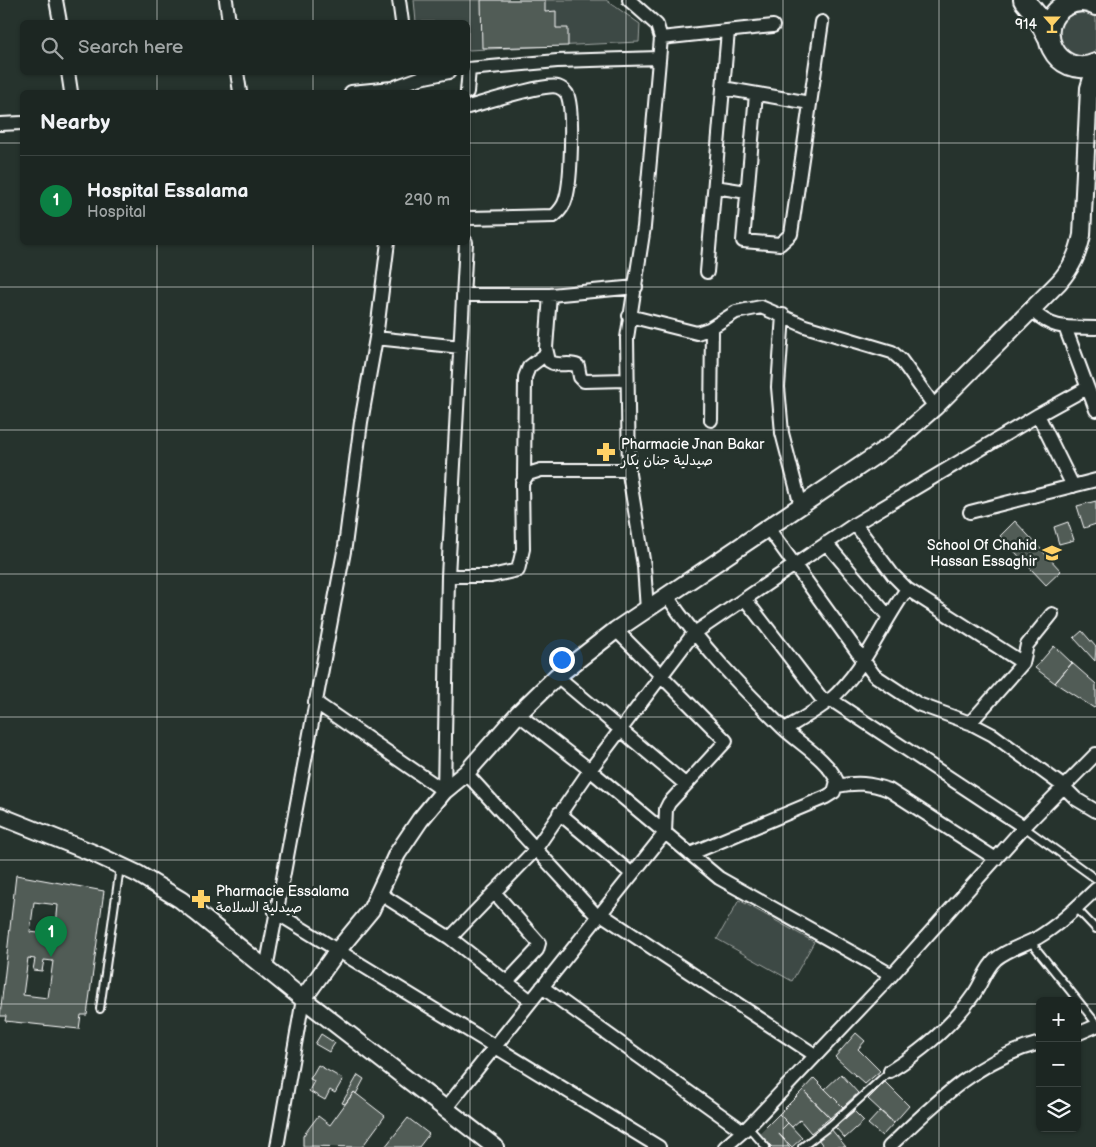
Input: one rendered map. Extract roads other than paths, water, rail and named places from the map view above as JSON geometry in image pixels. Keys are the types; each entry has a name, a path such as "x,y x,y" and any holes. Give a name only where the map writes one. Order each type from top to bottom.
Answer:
{"main road":[{"path":"1024,0 1038,17 1048,37 1053,53 1066,64 1074,67 1086,67 1096,64"},
{"path":"1048,37 1051,21 1061,8 1071,2 1088,2"}],"street":[{"path":"56,0 60,20"},
{"path":"226,0 229,20"},
{"path":"399,0 402,20"},
{"path":"629,0 657,25 661,38 636,287 627,338 629,470 644,566 647,610"},
{"path":"756,94 743,241 780,244 791,234 822,22"},
{"path":"661,38 772,26"},
{"path":"708,272 728,31"},
{"path":"470,69 557,61 659,58"},
{"path":"277,1147 303,999 338,950 371,910 407,837 444,791 466,773 518,714 557,676 616,630 894,443 935,407 1033,311 1070,269 1079,252 1082,235 1089,88 1096,64"},
{"path":"1074,67 1089,88"},
{"path":"68,75 71,90"},
{"path":"237,75 240,90"},
{"path":"371,90 392,88 434,75"},
{"path":"468,75 468,90"},
{"path":"470,106 553,86 560,88 567,95 569,105 571,156 567,196 560,212 554,216 470,218"},
{"path":"724,88 810,103"},
{"path":"0,124 20,123"},
{"path":"715,187 747,192"},
{"path":"266,969 275,912 345,546 361,422 376,338 388,245"},
{"path":"444,791 448,576 466,245"},
{"path":"464,295 550,294 636,287"},
{"path":"550,294 546,354 549,361 554,364 578,366 580,377 584,381 627,380"},
{"path":"630,316 692,333 702,333 736,312 761,307 812,328 892,352 902,360 935,407"},
{"path":"1033,311 1046,323 1065,327 1096,328"},
{"path":"783,315 778,387 782,433 801,506"},
{"path":"711,420 712,327"},
{"path":"1065,327 1096,410"},
{"path":"376,338 461,347"},
{"path":"448,576 491,576 518,570 523,549 521,495 524,478 525,377 529,367 546,354"},
{"path":"450,938 535,850 590,770 693,634 855,524 1087,388"},
{"path":"1038,415 1073,486"},
{"path":"524,478 531,472 541,470 629,470"},
{"path":"970,512 1096,480"},
{"path":"855,524 893,575 907,589 1022,663"},
{"path":"768,528 863,662 874,674 918,704 970,723 993,735 1063,786 1076,799 1096,811"},
{"path":"826,543 888,616"},
{"path":"784,729 828,701 863,662 888,616 907,589"},
{"path":"667,596 693,634 784,729 834,776 837,786 834,792 826,797 690,854"},
{"path":"745,598 828,701 1024,827"},
{"path":"970,723 1022,663 1028,645 1052,614"},
{"path":"446,1108 665,834 666,809 685,784 726,741 616,630"},
{"path":"557,676 685,784"},
{"path":"315,702 444,791"},
{"path":"518,714 590,770 719,878 892,975"},
{"path":"724,1147 746,1129 892,975 1024,827 1096,755"},
{"path":"466,773 535,850 600,915 815,1055"},
{"path":"837,786 858,782 889,790 996,859"},
{"path":"559,813 632,874"},
{"path":"0,816 121,866 181,900 303,999 495,1147"},
{"path":"890,1071 920,1052 944,1030 974,994 988,968 997,958 1052,929 1077,909 1096,889"},
{"path":"494,892 539,943 536,950 507,982"},
{"path":"379,893 450,938 531,1001"},
{"path":"275,912 659,1147"},
{"path":"542,987 746,1129"},
{"path":"1081,1032 1096,1025"},
{"path":"889,1147 926,1111 970,1075 1009,1054 1036,1044"}],"lane":[{"path":"1024,827 1096,879"},
{"path":"100,1009 121,866"},
{"path":"1077,909 1096,929"},
{"path":"1030,941 1096,1025"},
{"path":"802,1147 832,1124 890,1071"},
{"path":"746,1129 766,1147"}],"place":[{"name":"914","path":"1052,24"},
{"name":"Pharmacie Jnan Bakar صيدلية جنان بكار","path":"606,452"},
{"name":"School Of Chahid Hassan Essaghir","path":"1052,553"},
{"name":"Pharmacie Essalama صيدلية السلامة","path":"201,899"},
{"name":"Hospital Essalama","path":"51,957"}]}
